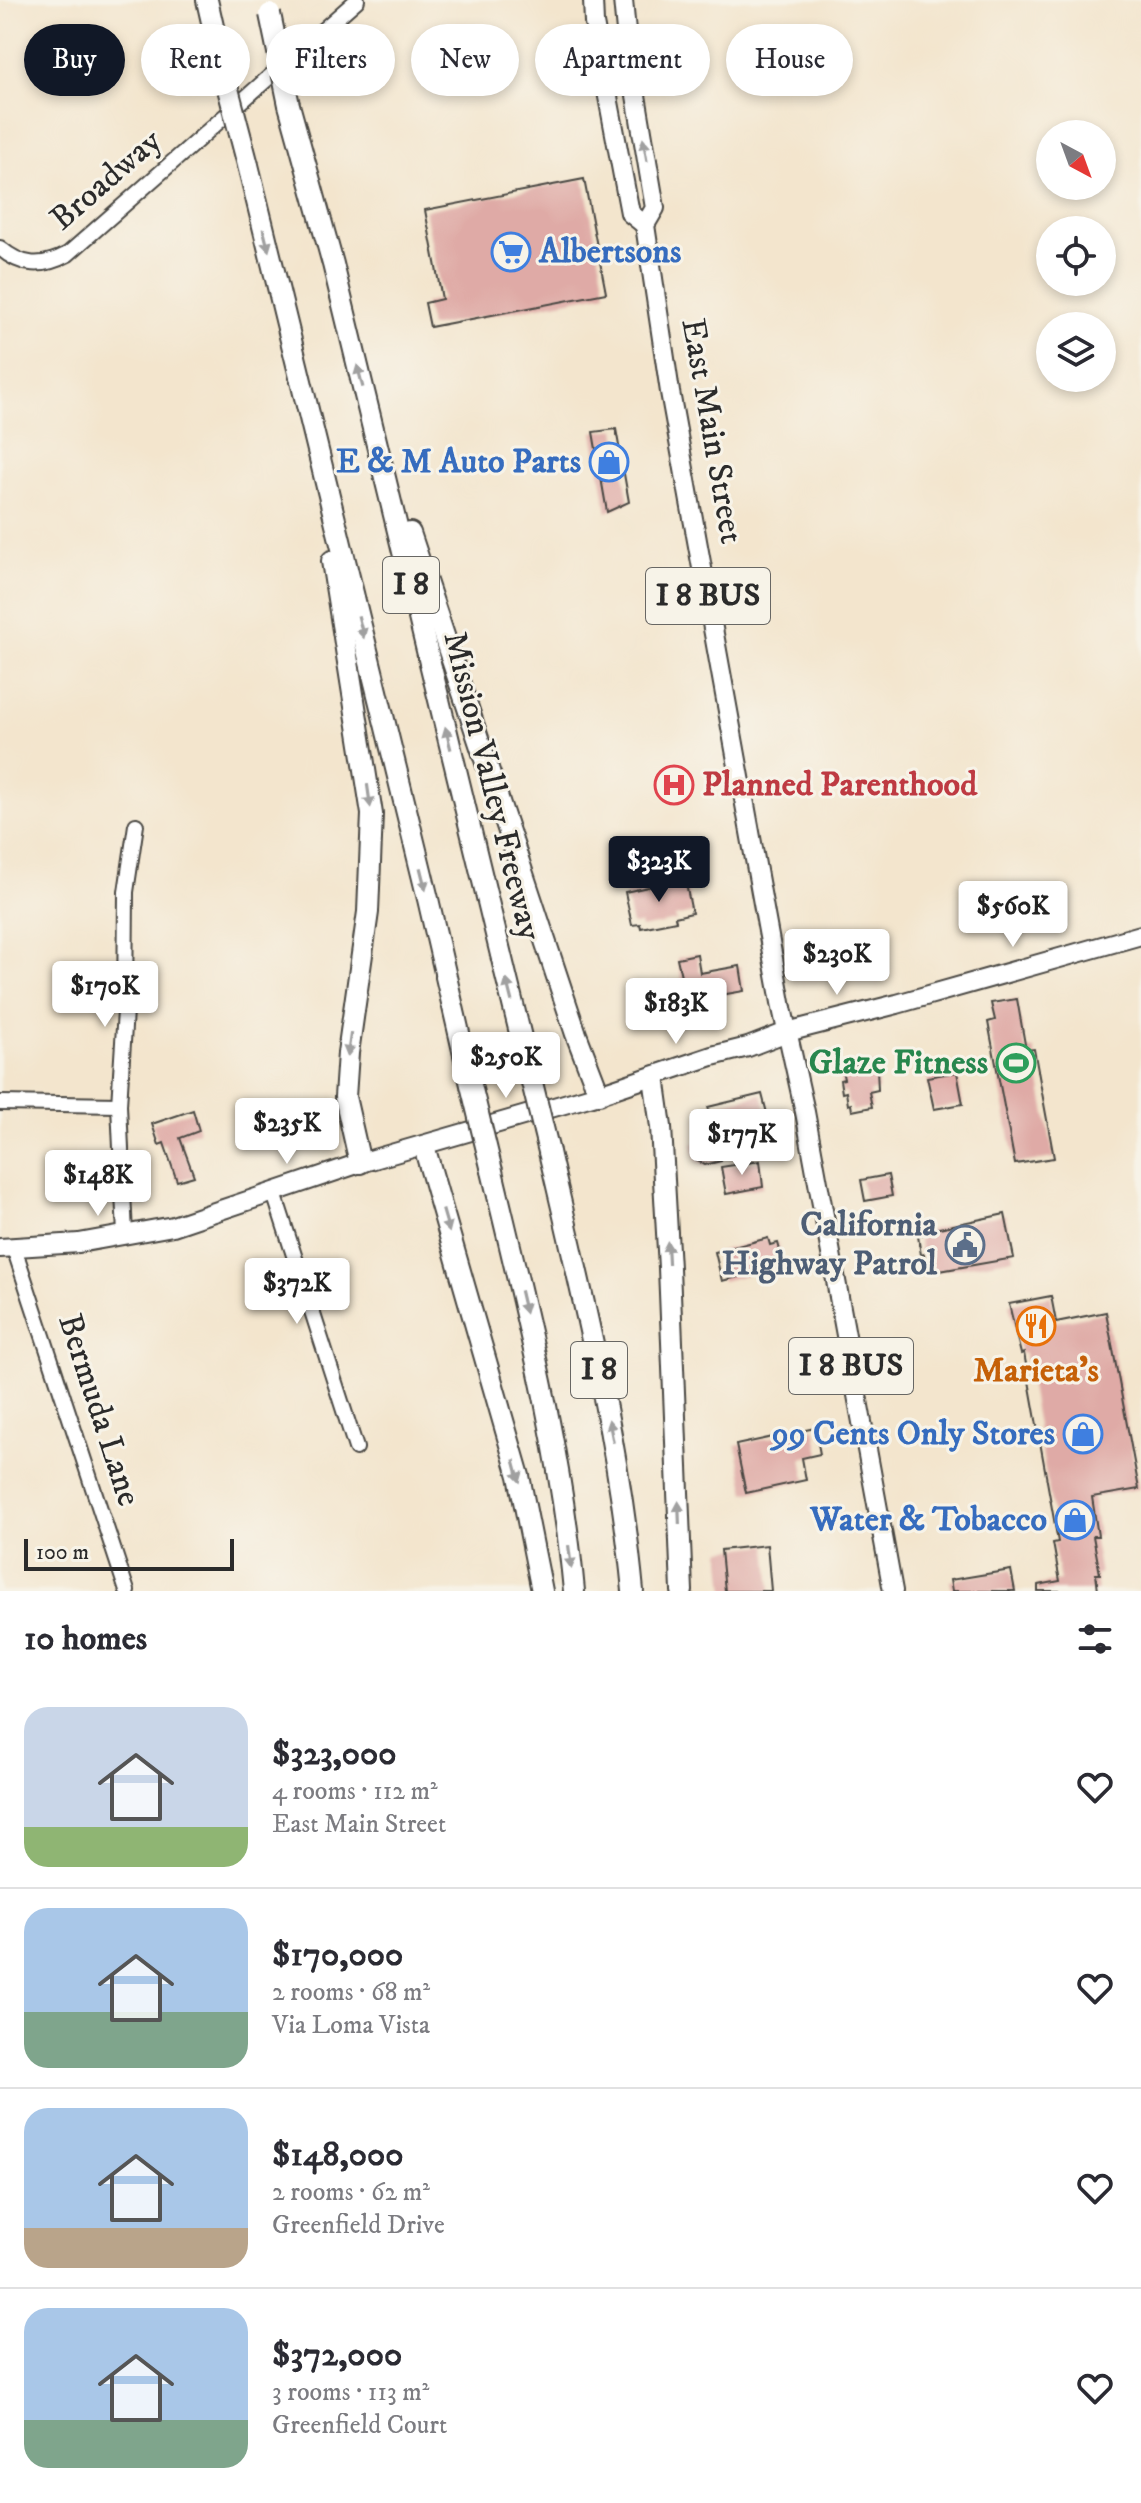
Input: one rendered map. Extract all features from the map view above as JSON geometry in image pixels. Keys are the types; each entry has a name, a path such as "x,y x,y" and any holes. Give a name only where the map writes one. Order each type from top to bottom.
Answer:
{"highway":[{"name":"I 8","path":"207,0 428,899 545,1393 561,1482 574,1591"},
{"name":"Mission Valley Freeway","path":"268,7 289,105 333,264 549,1152 615,1454 633,1591"},
{"path":"302,388 337,586 372,814 368,912 348,1053 345,1097 360,1163"},
{"path":"368,410 571,1019 599,1094"},
{"path":"654,1077 661,1127 668,1252 682,1591"},
{"path":"424,1146 519,1476 542,1591"}],"main road":[{"name":"East Main Street","path":"593,0 594,23 630,213 645,225"},
{"name":"East Main Street","path":"623,0 627,42 655,208 645,225 670,392 893,1591"},
{"path":"7,1248 79,1243 173,1226 360,1163 599,1094 787,1032 1141,935"}],"street":[{"name":"Broadway","path":"0,248 11,257 32,264 56,260 78,246 357,0"},
{"path":"125,1235 119,1105 125,1011 126,892 136,825"},
{"path":"0,1103 119,1105"},
{"path":"274,1193 356,1448"},
{"name":"Bermuda Lane","path":"7,1248 127,1591"}],"building":[{"path":"584,179 606,293 430,327 425,303 442,299 425,210"},
{"name":"E & M Auto Parts","path":"616,429 629,502 607,512 593,432"},
{"path":"685,879 692,913 675,917 676,921 641,928 640,924 632,925 625,892"},
{"path":"697,954 700,973 740,966 744,991 680,1002 677,986 683,985 677,958"},
{"path":"1017,999 1026,1050 1034,1049 1054,1158 1015,1164 988,1022 995,1020 991,1003"},
{"path":"860,1064 860,1067 874,1064 877,1068 878,1090 869,1092 872,1107 852,1111 846,1092 842,1093 840,1080 844,1079 842,1070"},
{"path":"957,1072 963,1104 934,1109 927,1077"},
{"path":"762,1094 768,1117 715,1131 708,1107"},
{"path":"193,1110 199,1131 180,1138 194,1176 177,1181 164,1143 159,1145 152,1124"},
{"path":"704,1140 718,1148 721,1161 705,1165 696,1160 692,1144"},
{"path":"760,1161 763,1187 726,1194 721,1167"},
{"path":"888,1175 892,1196 865,1201 861,1180"},
{"name":"California Highway Patrol","path":"1005,1214 1014,1258 928,1273 918,1236 925,1231"},
{"path":"768,1238 770,1245 778,1243 784,1265 722,1281 715,1252"},
{"name":"99 Cents Only Stores","path":"1051,1296 1056,1322 1106,1312 1139,1489 1092,1497 1098,1536 1093,1536 1100,1574 1096,1574 1098,1591 1038,1591 1038,1585 1060,1581 1053,1543 1058,1542 1024,1353 1021,1354 1009,1304"},
{"path":"815,1428 820,1454 802,1458 806,1480 746,1493 736,1445"},
{"path":"767,1545 771,1591 725,1591 721,1550"},
{"path":"1011,1570 1015,1591 952,1591 950,1580"}],"place":[{"name":"Albertsons","path":"511,252"},
{"name":"E & M Auto Parts","path":"609,462"},
{"name":"Planned Parenthood","path":"674,785"},
{"name":"Glaze Fitness","path":"1016,1063"},
{"name":"California Highway Patrol","path":"965,1245"},
{"name":"Marieta's","path":"1036,1326"},
{"name":"99 Cents Only Stores","path":"1083,1434"},
{"name":"Water & Tobacco","path":"1075,1520"}]}
